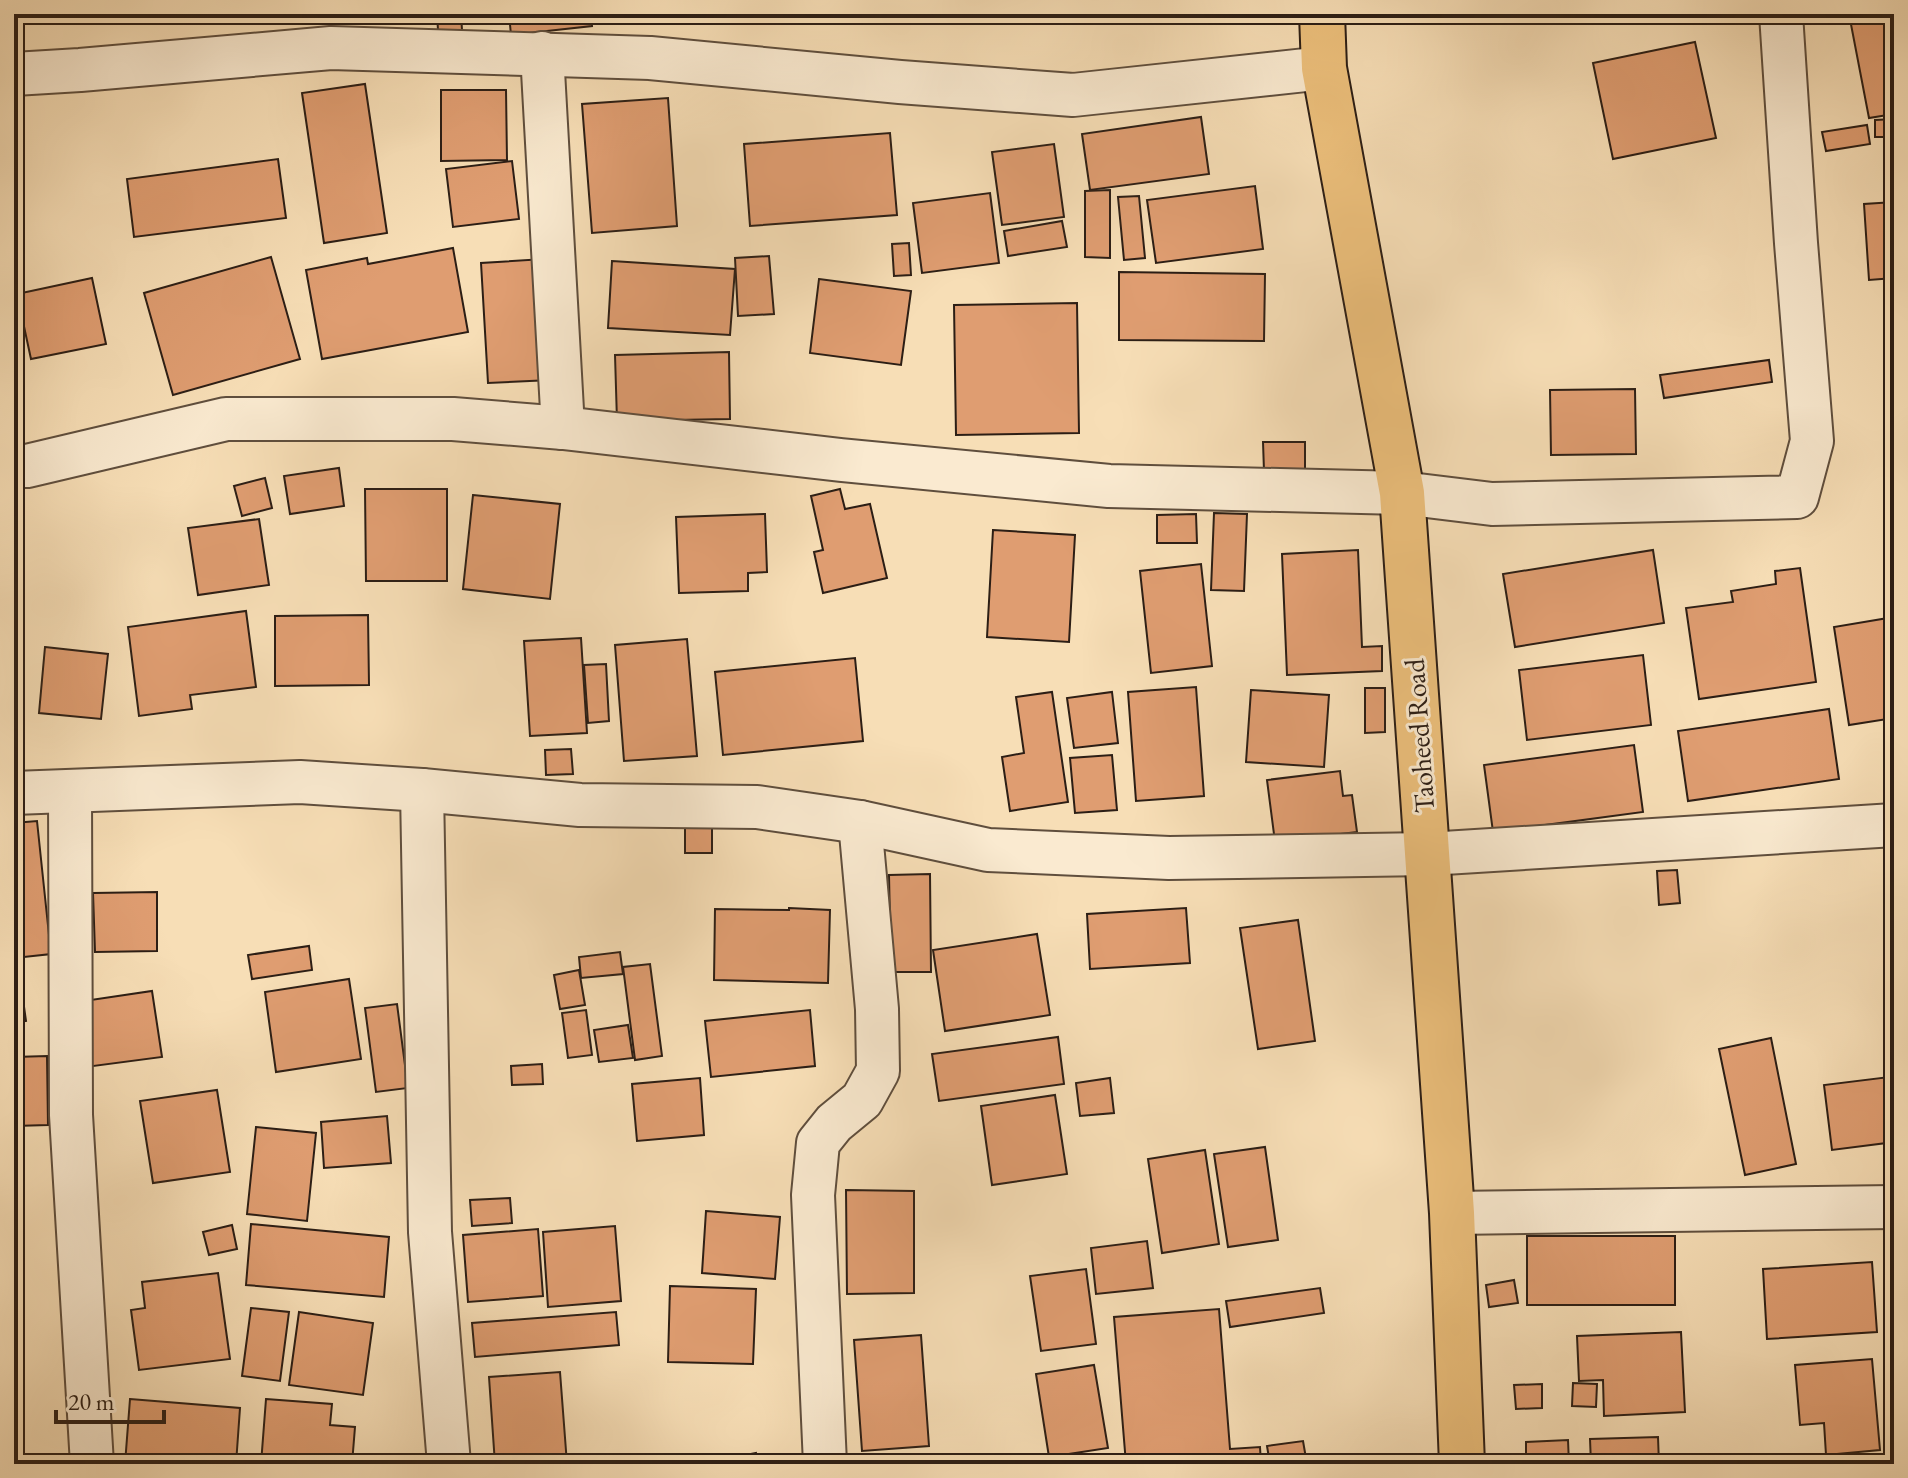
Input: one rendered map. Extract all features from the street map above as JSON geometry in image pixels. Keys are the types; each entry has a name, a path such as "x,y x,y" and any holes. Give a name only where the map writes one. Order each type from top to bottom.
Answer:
{"main road":[{"name":"Taoheed Road","path":"1322,14 1324,68 1402,493 1452,1213 1462,1464"}],"street":[{"path":"27,466 226,419 453,419 1109,486 1402,493 1492,504 1797,497 1812,441 1781,14"},
{"path":"14,74 331,48 650,58 1073,95 1324,68"},
{"path":"542,53 563,428"},
{"path":"14,793 300,782 580,805 757,807 860,822 988,850 1169,858 1428,854 1894,825"},
{"path":"422,790 430,1232 449,1464"},
{"path":"70,792 71,1115 92,1464"},
{"path":"825,1464 813,1195 818,1143 834,1123 862,1100 878,1071 877,1009 860,822"},
{"path":"1452,1213 1894,1207"}],"building":[{"path":"437,14 461,14 462,30 438,30"},
{"path":"509,14 591,14 592,26 511,35"},
{"path":"1849,14 1894,14 1894,114 1869,118"},
{"path":"1695,42 1716,138 1613,159 1593,63"},
{"path":"365,84 387,233 324,243 302,93"},
{"path":"441,90 506,90 507,160 441,161"},
{"path":"668,98 677,226 592,233 582,104"},
{"path":"1201,117 1209,174 1090,190 1082,134"},
{"path":"1894,119 1894,137 1875,137 1875,120"},
{"path":"1867,125 1870,144 1826,151 1822,132"},
{"path":"890,133 897,215 750,226 744,144"},
{"path":"1054,144 1064,217 1002,225 992,152"},
{"path":"278,159 286,218 134,237 127,179"},
{"path":"512,161 519,219 453,227 446,169"},
{"path":"1255,186 1263,249 1156,263 1147,200"},
{"path":"1110,190 1110,258 1085,257 1085,191"},
{"path":"990,193 999,263 922,273 913,203"},
{"path":"1139,196 1145,258 1124,260 1118,197"},
{"path":"1894,202 1894,278 1869,280 1864,204"},
{"path":"1062,221 1067,247 1008,256 1004,231"},
{"path":"909,243 911,275 894,276 892,244"},
{"path":"453,248 468,332 322,359 306,270 367,258 368,264"},
{"path":"769,256 774,314 738,316 735,258"},
{"path":"271,257 300,359 173,395 144,293"},
{"path":"544,259 551,380 488,383 481,263"},
{"path":"612,261 735,269 730,335 608,328"},
{"path":"1119,272 1265,274 1264,341 1119,340"},
{"path":"92,278 106,344 31,359 17,294"},
{"path":"819,279 911,291 901,365 810,353"},
{"path":"1077,303 1079,433 956,435 954,305"},
{"path":"729,352 730,419 617,421 615,355"},
{"path":"1769,360 1772,382 1664,398 1660,375"},
{"path":"1635,389 1636,454 1551,455 1550,390"},
{"path":"1263,442 1305,442 1305,470 1264,471"},
{"path":"339,468 344,506 290,514 284,476"},
{"path":"265,478 272,508 242,516 234,486"},
{"path":"365,489 447,489 447,581 366,581"},
{"path":"840,489 845,509 870,504 887,578 823,593 814,552 823,550 811,496"},
{"path":"473,495 560,504 550,599 463,589"},
{"path":"1214,513 1247,514 1244,591 1211,590"},
{"path":"765,514 767,572 748,573 748,591 679,593 676,517"},
{"path":"1196,514 1197,543 1157,543 1157,515"},
{"path":"259,519 269,585 198,595 188,528"},
{"path":"993,530 1075,535 1069,642 987,637"},
{"path":"1358,550 1362,647 1382,646 1382,671 1287,675 1282,554"},
{"path":"1653,550 1664,623 1515,647 1503,574"},
{"path":"1201,564 1212,666 1151,673 1140,571"},
{"path":"1800,568 1816,682 1699,699 1686,608 1733,602 1731,591 1776,584 1775,571"},
{"path":"246,611 256,687 190,695 192,709 139,716 128,627"},
{"path":"368,615 369,685 275,686 275,616"},
{"path":"1894,617 1894,718 1849,725 1834,627"},
{"path":"581,638 587,733 530,736 524,641"},
{"path":"687,639 697,756 624,761 615,645"},
{"path":"45,647 108,654 101,719 39,713"},
{"path":"1643,655 1651,725 1527,740 1519,670"},
{"path":"855,658 863,741 723,755 715,672"},
{"path":"606,664 609,721 588,723 584,665"},
{"path":"1196,687 1204,796 1136,801 1128,692"},
{"path":"1365,688 1385,688 1385,732 1365,733"},
{"path":"1251,690 1329,695 1324,767 1246,762"},
{"path":"1052,692 1068,802 1010,811 1002,757 1024,753 1016,697"},
{"path":"1112,692 1118,743 1074,748 1067,698"},
{"path":"1829,709 1839,779 1688,801 1678,731"},
{"path":"1634,745 1643,812 1493,832 1484,765"},
{"path":"571,749 573,774 546,775 545,750"},
{"path":"1112,755 1117,810 1075,813 1070,758"},
{"path":"1340,771 1343,796 1352,795 1357,832 1275,842 1267,780"},
{"path":"37,821 51,954 15,958 14,823"},
{"path":"685,827 712,827 712,853 685,853"},
{"path":"1677,870 1680,903 1659,905 1657,871"},
{"path":"930,874 931,972 891,972 889,875"},
{"path":"157,892 157,951 95,952 93,893"},
{"path":"1186,908 1190,963 1090,969 1087,914"},
{"path":"715,909 830,910 828,983 714,980"},
{"path":"1298,920 1315,1041 1258,1049 1240,928"},
{"path":"1037,934 1050,1015 945,1031 933,950"},
{"path":"309,946 312,970 252,979 248,955"},
{"path":"620,952 623,974 581,978 579,957"},
{"path":"14,964 18,964 26,1021 14,1023"},
{"path":"650,964 662,1056 635,1060 623,967"},
{"path":"579,970 585,1005 560,1009 554,975"},
{"path":"349,979 361,1059 276,1072 265,992"},
{"path":"152,991 162,1057 86,1067 77,1002"},
{"path":"397,1004 408,1088 376,1092 365,1008"},
{"path":"586,1010 592,1055 568,1058 562,1013"},
{"path":"810,1010 815,1066 711,1077 705,1021"},
{"path":"628,1025 633,1058 599,1062 594,1030"},
{"path":"1058,1037 1064,1084 939,1101 932,1054"},
{"path":"1771,1038 1796,1164 1745,1175 1719,1049"},
{"path":"47,1056 48,1125 14,1126 14,1057"},
{"path":"542,1064 543,1084 512,1085 511,1066"},
{"path":"1889,1077 1894,1142 1832,1150 1824,1085"},
{"path":"700,1078 704,1135 637,1141 632,1084"},
{"path":"1110,1078 1114,1113 1080,1116 1076,1083"},
{"path":"217,1090 230,1172 153,1183 140,1101"},
{"path":"1055,1095 1067,1174 992,1185 981,1106"},
{"path":"387,1116 391,1163 324,1168 321,1122"},
{"path":"256,1127 316,1133 307,1221 247,1214"},
{"path":"1265,1147 1278,1240 1228,1247 1214,1154"},
{"path":"1205,1150 1219,1244 1162,1253 1148,1159"},
{"path":"846,1190 914,1191 914,1293 847,1294"},
{"path":"510,1198 512,1223 472,1226 470,1200"},
{"path":"706,1211 780,1217 775,1279 702,1273"},
{"path":"251,1224 389,1237 384,1297 246,1285"},
{"path":"232,1225 237,1249 209,1255 203,1232"},
{"path":"615,1226 621,1301 548,1307 543,1232"},
{"path":"538,1229 543,1296 468,1302 463,1235"},
{"path":"1527,1236 1675,1236 1675,1305 1527,1305"},
{"path":"1147,1241 1153,1288 1096,1294 1091,1248"},
{"path":"1872,1262 1877,1332 1767,1339 1763,1269"},
{"path":"1086,1269 1096,1344 1041,1351 1030,1276"},
{"path":"218,1273 230,1359 139,1370 131,1310 145,1308 142,1282"},
{"path":"1514,1280 1518,1303 1489,1307 1486,1285"},
{"path":"670,1286 756,1289 753,1364 668,1362"},
{"path":"1320,1288 1324,1313 1230,1327 1226,1301"},
{"path":"251,1308 289,1312 280,1381 242,1376"},
{"path":"1219,1309 1230,1449 1260,1447 1261,1464 1126,1464 1114,1317"},
{"path":"299,1312 373,1323 363,1395 289,1385"},
{"path":"616,1312 619,1345 475,1357 472,1323"},
{"path":"1681,1332 1685,1412 1604,1416 1603,1380 1579,1381 1577,1336"},
{"path":"921,1335 929,1446 862,1451 854,1340"},
{"path":"1872,1359 1880,1450 1826,1455 1824,1423 1800,1425 1795,1365"},
{"path":"1094,1365 1108,1448 1049,1457 1036,1374"},
{"path":"560,1372 567,1464 495,1464 489,1377"},
{"path":"1573,1383 1597,1384 1596,1407 1572,1406"},
{"path":"1542,1384 1542,1408 1516,1409 1514,1385"},
{"path":"130,1399 240,1408 236,1464 125,1464"},
{"path":"266,1399 332,1404 330,1425 355,1427 352,1464 261,1464"},
{"path":"1658,1437 1659,1464 1591,1464 1590,1439"},
{"path":"1568,1440 1569,1464 1526,1464 1526,1442"},
{"path":"1303,1441 1307,1464 1270,1464 1267,1446"},
{"path":"756,1453 758,1464 701,1464"}]}
